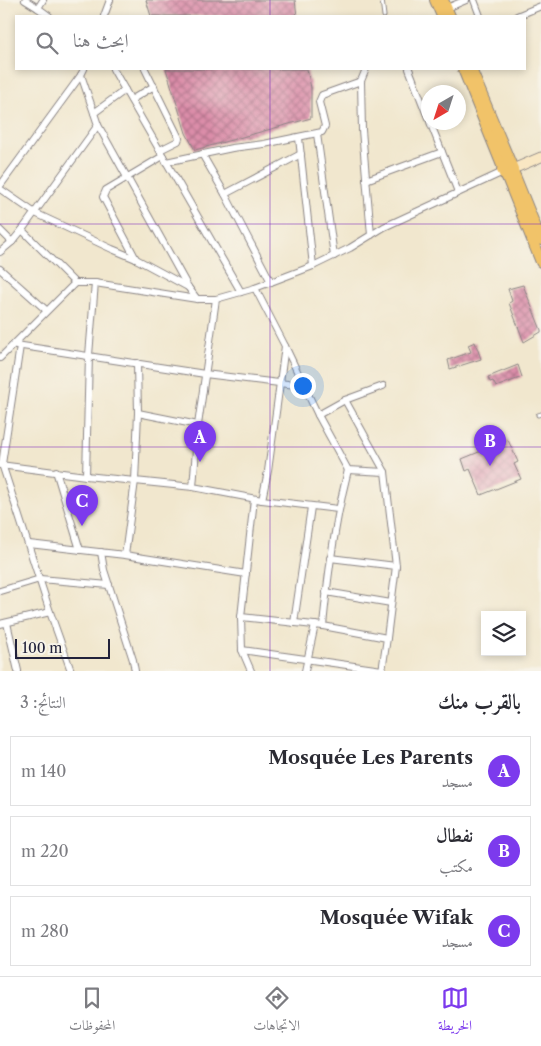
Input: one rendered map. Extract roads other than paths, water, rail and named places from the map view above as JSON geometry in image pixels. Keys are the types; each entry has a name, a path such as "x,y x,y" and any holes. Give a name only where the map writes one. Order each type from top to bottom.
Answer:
{"main road":[{"path":"435,0 446,10"},
{"path":"463,70 541,240"},
{"path":"471,70 541,262"},
{"path":"508,170 539,160"}],"street":[{"path":"25,0 48,15"},
{"path":"38,8 43,0"},
{"path":"446,10 466,0"},
{"path":"474,0 480,15"},
{"path":"105,13 108,1"},
{"path":"520,15 541,7"},
{"path":"114,70 241,292"},
{"path":"136,259 103,197 106,190 163,156 179,138 146,70"},
{"path":"366,70 361,82 362,130 371,235"},
{"path":"409,70 421,100"},
{"path":"82,72 98,126 188,287 197,299"},
{"path":"82,72 0,188 35,213 136,259 188,287"},
{"path":"163,156 202,154 317,134 322,132 325,126 319,102 322,95 361,82"},
{"path":"131,100 154,86"},
{"path":"94,113 125,90"},
{"path":"0,252 22,230 98,126"},
{"path":"433,130 458,192"},
{"path":"317,134 334,256"},
{"path":"299,138 313,266"},
{"path":"366,180 442,152"},
{"path":"202,154 271,282"},
{"path":"225,194 301,154"},
{"path":"0,358 16,345 46,310 76,283 95,283 197,299 216,299 255,288 313,266 406,216 508,170"},
{"path":"0,230 12,242"},
{"path":"22,230 76,283"},
{"path":"0,269 46,310"},
{"path":"86,476 89,355 95,283"},
{"path":"255,288 318,415 348,470 338,509 330,558 323,626"},
{"path":"193,486 198,425 216,299"},
{"path":"16,345 137,362 205,374 304,386"},
{"path":"16,345 1,464 71,671"},
{"path":"262,500 268,471 285,346"},
{"path":"125,555 135,481 138,413 137,362"},
{"path":"318,415 345,400 383,386"},
{"path":"242,650 348,668 382,671 396,566 385,472 345,400"},
{"path":"138,413 198,425"},
{"path":"1,464 86,476 193,486 254,499 338,509"},
{"path":"348,470 385,472"},
{"path":"56,471 80,550"},
{"path":"251,671 242,650 241,617 254,499"},
{"path":"294,623 310,507"},
{"path":"29,544 125,555 246,574"},
{"path":"101,552 133,670"},
{"path":"330,558 396,566"},
{"path":"0,591 40,579 109,585"},
{"path":"326,592 391,603"},
{"path":"0,624 50,612"},
{"path":"241,617 323,626 387,638"},
{"path":"8,623 18,671"},
{"path":"306,671 315,625"}],"lane":[{"path":"382,0 384,15"}],"place":[{"name":"Mosquée Les Parents","path":"200,462"},
{"name":"نفطال","path":"490,466"},
{"name":"Mosquée Wifak","path":"82,526"}]}
